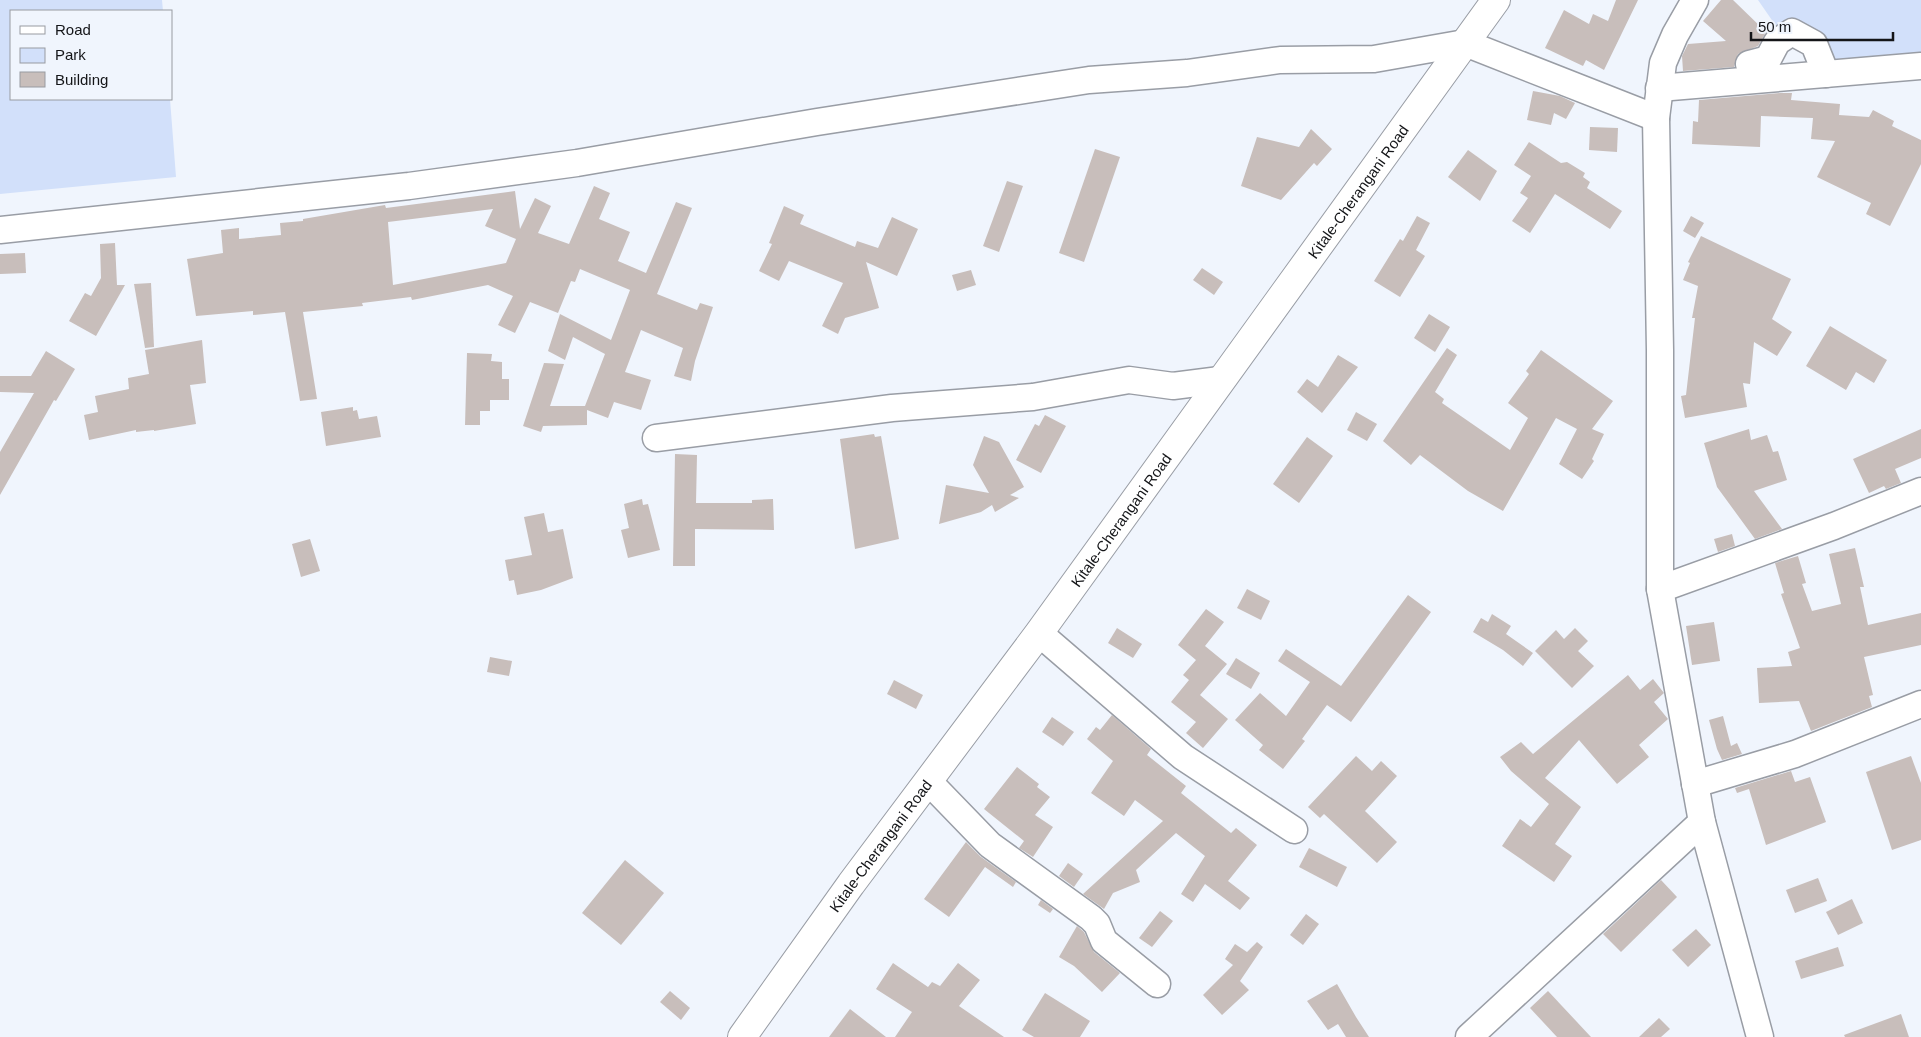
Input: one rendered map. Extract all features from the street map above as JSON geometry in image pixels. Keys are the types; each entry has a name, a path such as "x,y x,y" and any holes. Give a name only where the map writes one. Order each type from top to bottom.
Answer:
{"main road":[{"name":"Kitale-Cherangani Road","path":"742,1037 851,884 1039,633 1496,0"}],"street":[{"path":"1695,0 1675,35 1663,64 1656,118 1660,350 1660,589 1702,822 1760,1037"},
{"path":"1749,64 1768,59 1777,42 1792,32 1814,44 1826,74"},
{"path":"0,230 409,186 548,167 817,122 1089,80 1186,73 1280,60 1374,59 1465,43 1656,118"},
{"path":"1659,88 1921,66"},
{"path":"656,438 892,408 1033,397 1129,380 1173,386 1220,380"},
{"path":"1660,589 1834,526 1921,492"},
{"path":"1039,633 1183,757 1294,830"},
{"path":"1696,784 1795,754 1921,704"},
{"path":"929,782 990,845 1091,918 1098,924 1104,941 1157,984"},
{"path":"1469,1037 1702,822"}],"green space":[{"path":"0,0 162,0 163,10 10,10 10,100 170,100 176,177 0,194"},
{"path":"1758,0 1921,0 1921,55 1834,64 1795,18 1776,26"}],"building":[{"path":"1616,0 1638,0 1604,70 1586,60 1583,66 1545,48 1564,10 1589,24 1593,14 1608,21"},
{"path":"1721,0 1733,0 1766,32 1758,46 1738,54 1734,67 1683,71 1682,56 1688,44 1726,41 1703,21"},
{"path":"1533,91 1560,96 1575,103 1566,119 1554,113 1551,125 1527,120"},
{"path":"1792,93 1791,100 1840,104 1839,115 1869,117 1873,110 1894,121 1892,126 1921,140 1921,164 1890,226 1866,214 1871,203 1817,177 1835,141 1811,139 1813,118 1761,116 1760,147 1692,144 1693,121 1698,122 1699,100"},
{"path":"1590,127 1618,128 1617,152 1589,150"},
{"path":"1311,129 1332,149 1317,166 1314,163 1281,200 1241,186 1257,137 1299,147"},
{"path":"1529,142 1561,163 1567,162 1585,173 1583,177 1590,182 1587,188 1622,211 1610,229 1555,194 1530,233 1512,221 1528,198 1520,193 1531,176 1514,165"},
{"path":"1095,149 1120,157 1084,262 1059,253"},
{"path":"1468,150 1497,171 1480,201 1448,177"},
{"path":"1007,181 1023,186 999,252 983,246"},
{"path":"594,186 610,193 599,219 630,232 618,261 646,273 676,202 692,208 657,294 697,310 700,303 713,307 695,361 691,381 674,376 683,348 641,330 625,372 651,380 641,410 614,402 608,418 587,410 587,425 543,426 541,432 523,426 544,363 564,364 550,406 585,406 605,354 573,337 565,360 548,351 560,314 611,340 630,290 580,269 575,282 571,281 558,313 530,302 515,333 498,325 513,296 488,285 412,300 411,297 362,303 363,306 303,312 317,399 300,401 285,312 253,315 253,311 196,316 187,259 223,253 221,230 239,228 239,239 281,235 280,223 303,221 303,219 385,205 386,208 515,191 520,229 535,198 551,206 538,233 569,244","holes":["493,209 485,226 516,239 506,263 393,285 388,222"]},
{"path":"784,206 804,215 800,224 855,247 857,241 878,248 892,217 918,229 897,276 866,262 879,308 845,318 838,334 822,326 843,283 789,261 779,281 759,271 772,244 769,243"},
{"path":"1417,216 1430,223 1416,250 1425,256 1400,297 1374,281 1400,239 1403,241"},
{"path":"1691,216 1704,223 1695,238 1683,231"},
{"path":"1701,236 1791,279 1772,319 1792,332 1777,356 1754,342 1750,384 1743,383 1747,407 1685,418 1681,396 1686,395 1695,318 1692,318 1698,286 1683,280 1690,263 1688,262"},
{"path":"115,243 117,285 125,285 96,336 69,321 85,293 91,296 101,278 100,244"},
{"path":"25,253 26,273 0,274 0,254"},
{"path":"1202,268 1223,282 1214,295 1193,280"},
{"path":"971,270 976,285 957,291 952,275"},
{"path":"151,283 154,347 145,348 134,284"},
{"path":"1429,314 1450,327 1435,352 1414,338"},
{"path":"1830,326 1887,360 1874,383 1856,372 1846,390 1806,366"},
{"path":"202,340 206,383 190,385 196,424 154,431 136,432 136,430 89,440 84,415 98,412 95,396 129,389 128,378 149,374 145,350"},
{"path":"1447,348 1457,355 1435,392 1444,399 1442,403 1510,450 1528,418 1508,403 1529,374 1526,371 1541,350 1613,401 1592,429 1604,434 1592,459 1594,461 1582,479 1559,464 1577,429 1556,418 1503,511 1468,491 1420,455 1411,465 1383,441"},
{"path":"46,351 75,369 56,401 54,400 0,495 0,452 34,393 0,392 0,376 31,376"},
{"path":"467,353 492,354 491,361 502,362 502,379 509,379 509,400 490,400 490,411 480,411 480,425 465,425"},
{"path":"1338,355 1358,367 1322,413 1297,392 1307,379 1318,387"},
{"path":"353,407 353,411 357,410 359,419 377,416 381,437 326,446 321,412"},
{"path":"1356,412 1377,424 1367,441 1347,430"},
{"path":"1045,415 1066,426 1041,473 1016,460 1035,424 1039,426"},
{"path":"1749,429 1751,440 1767,435 1773,452 1778,451 1787,480 1754,491 1782,529 1755,539 1717,487 1704,443"},
{"path":"1921,429 1921,458 1895,469 1901,483 1886,489 1884,486 1869,493 1853,459"},
{"path":"874,434 875,437 881,436 899,539 855,549 840,439"},
{"path":"984,436 999,442 1024,487 1010,495 1019,498 995,512 992,505 981,512 939,524 946,485 989,493 973,465"},
{"path":"1307,437 1333,456 1299,503 1273,484"},
{"path":"675,454 697,455 696,503 752,503 752,500 773,499 774,530 695,529 695,566 673,566"},
{"path":"642,499 643,505 648,504 660,550 628,558 621,530 629,528 624,504"},
{"path":"544,513 548,532 563,529 573,578 541,590 517,595 514,580 509,581 505,560 532,555 524,517"},
{"path":"1732,534 1735,546 1718,552 1714,539"},
{"path":"310,539 320,571 301,577 292,544"},
{"path":"1855,548 1864,587 1860,587 1868,625 1921,613 1921,645 1864,657 1873,695 1869,696 1872,707 1811,731 1799,701 1759,703 1757,668 1792,666 1788,652 1800,648 1781,594 1784,593 1775,563 1798,556 1806,583 1802,584 1812,611 1841,604 1829,554"},
{"path":"1247,589 1270,601 1261,620 1237,608"},
{"path":"1408,595 1431,612 1351,722 1327,705 1302,739 1305,741 1283,769 1259,750 1263,745 1235,720 1260,693 1286,716 1310,682 1278,661 1286,649 1341,686"},
{"path":"1206,609 1224,622 1205,646 1227,664 1200,695 1228,719 1203,748 1186,733 1196,722 1171,702 1189,680 1183,675 1196,660 1178,645"},
{"path":"1492,614 1511,626 1506,634 1533,653 1523,666 1503,650 1473,632 1481,618 1488,622"},
{"path":"1714,622 1720,661 1692,665 1686,626"},
{"path":"1117,628 1142,644 1133,658 1108,643"},
{"path":"1575,628 1588,641 1578,651 1594,666 1572,688 1535,651 1556,630 1564,639"},
{"path":"490,657 512,661 509,676 487,672"},
{"path":"1236,658 1260,673 1251,689 1226,674"},
{"path":"1628,675 1640,690 1653,679 1664,693 1654,702 1668,719 1639,745 1649,757 1617,784 1579,740 1545,778 1581,807 1555,844 1572,856 1554,882 1502,846 1520,819 1531,827 1549,804 1511,771 1500,757 1521,742 1533,754"},
{"path":"894,680 923,695 916,709 887,694"},
{"path":"1112,715 1151,749 1147,755 1186,786 1181,793 1231,833 1236,828 1257,845 1228,881 1250,898 1240,910 1205,884 1193,902 1181,894 1205,856 1176,833 1136,870 1140,882 1113,893 1104,909 1083,894 1163,821 1135,800 1124,816 1091,793 1113,761 1087,739 1096,727 1100,730"},
{"path":"1723,716 1731,746 1737,743 1742,754 1722,760 1709,720"},
{"path":"1052,717 1074,732 1063,746 1042,732"},
{"path":"1356,756 1372,771 1381,761 1397,776 1365,811 1397,842 1377,863 1324,814 1320,818 1308,807"},
{"path":"1911,756 1921,783 1921,840 1892,850 1866,772"},
{"path":"1017,767 1039,784 1037,787 1050,797 1035,815 1053,827 1033,857 1019,848 1024,841 984,809"},
{"path":"1791,771 1795,782 1810,777 1826,822 1766,845 1749,789 1737,793 1735,788"},
{"path":"966,842 981,857 1016,882 1013,887 985,867 949,917 924,899"},
{"path":"1309,848 1347,867 1337,887 1299,867"},
{"path":"625,860 664,893 621,945 582,913"},
{"path":"1068,863 1083,874 1074,887 1059,876"},
{"path":"1818,878 1827,901 1795,913 1786,890"},
{"path":"1661,880 1677,897 1621,952 1603,934"},
{"path":"1852,899 1863,923 1838,935 1826,912"},
{"path":"1041,900 1053,909 1050,913 1038,905"},
{"path":"1160,911 1173,921 1152,947 1139,938"},
{"path":"1306,914 1319,924 1303,945 1290,935"},
{"path":"1077,926 1084,932 1094,952 1120,973 1102,992 1074,966 1059,957"},
{"path":"1696,929 1711,945 1688,967 1672,950"},
{"path":"1257,942 1263,947 1240,981 1249,990 1222,1015 1203,995 1233,965 1225,959 1235,944 1247,952"},
{"path":"1838,947 1844,966 1801,979 1795,961"},
{"path":"893,963 928,987 932,982 940,986 958,963 980,980 959,1006 1004,1037 895,1037 912,1012 876,989"},
{"path":"1337,984 1369,1037 1346,1037 1338,1024 1328,1030 1307,1001"},
{"path":"670,991 690,1008 681,1020 660,1002"},
{"path":"1548,991 1591,1037 1557,1037 1530,1008"},
{"path":"1045,993 1090,1021 1080,1037 1034,1037 1022,1030"},
{"path":"850,1009 886,1037 829,1037"},
{"path":"1901,1014 1909,1037 1845,1037 1844,1035"},
{"path":"1659,1018 1670,1029 1661,1037 1639,1037"}]}
